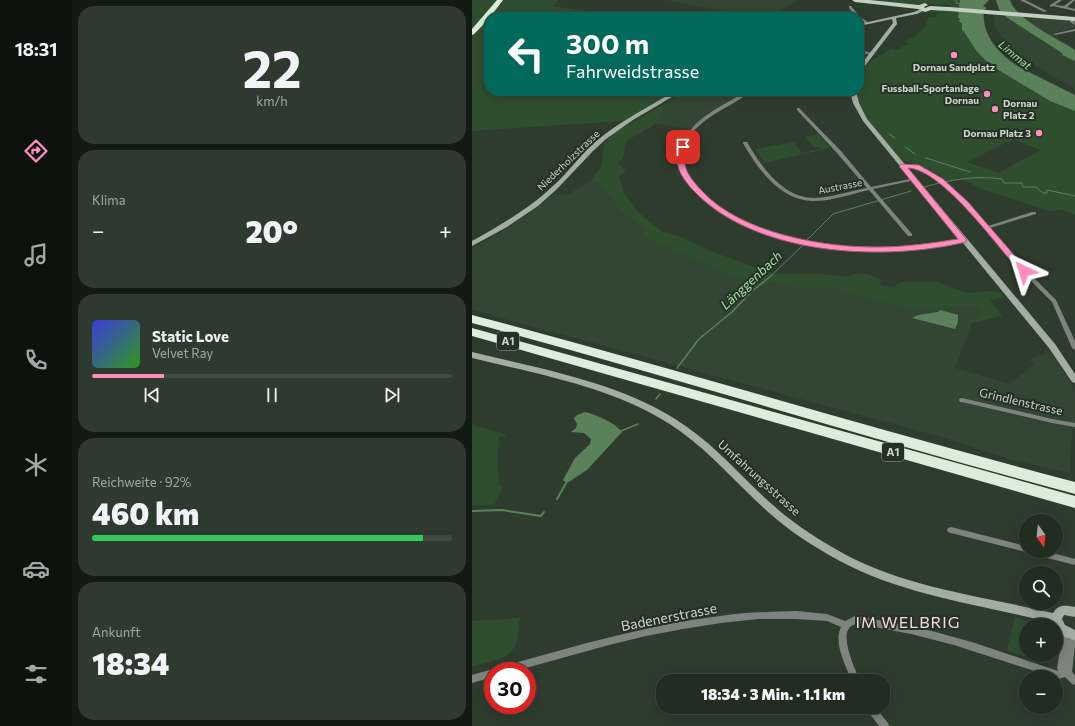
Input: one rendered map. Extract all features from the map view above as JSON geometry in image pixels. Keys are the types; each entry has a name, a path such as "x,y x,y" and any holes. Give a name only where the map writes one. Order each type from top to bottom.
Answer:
{"highway":[{"path":"491,12 500,0"},
{"path":"498,12 506,0"},
{"path":"472,33 484,20"},
{"path":"472,40 484,27"},
{"name":"A1","path":"472,319 606,355 1075,488"},
{"name":"A1","path":"472,332 639,378 900,454 1075,502"}],"main road":[{"path":"855,0 921,8 992,12 1000,14 1046,14 1073,18"},
{"path":"865,0 878,3"},
{"path":"864,24 915,13 921,8"},
{"path":"864,61 895,23 894,17"},
{"name":"Niederholzstrasse","path":"472,244 534,206 563,180 602,138 625,122 670,96"},
{"path":"854,96 861,115 1052,346 1075,380"},
{"name":"Umfahrungsstrasse","path":"472,355 598,388 658,413 683,429 699,442 762,502 794,528 817,543 862,567 932,589 1052,618"},
{"path":"1056,618 1057,615 1062,611 1075,609"},
{"path":"1063,631 1075,636"}],"street":[{"path":"1022,0 1029,1 1046,14 1053,5 1060,0"},
{"path":"1064,8 1074,0"},
{"path":"1053,5 1075,10"},
{"path":"850,7 854,12"},
{"path":"1073,18 1072,21 1075,24"},
{"path":"1055,34 1075,30"},
{"path":"864,53 871,54"},
{"path":"741,96 706,118 692,130 686,138 680,156 681,165 688,181 717,209 752,227 800,241 834,247 878,250 912,248 963,240"},
{"path":"798,108 839,152 910,235"},
{"name":"Austrasse","path":"744,143 758,165 783,188 801,198 821,199 913,179"},
{"path":"902,166 916,166 942,181 976,215 1024,271 1054,301 1075,348"},
{"path":"986,228 1034,213"},
{"name":"Grindlenstrasse","path":"962,400 1075,425"},
{"path":"951,530 1019,547"},
{"path":"1059,558 1075,562"},
{"name":"Badenerstrasse","path":"535,662 657,631 711,621 759,616 807,616 834,618 845,625"},
{"path":"854,674 843,643 842,630 845,625 854,620 898,627 958,642 1059,675 1068,671 1071,644 1075,636"},
{"path":"1063,631 1065,643 1063,656"},
{"path":"1062,662 1061,668 1075,681"},
{"path":"472,679 484,676"},
{"path":"876,714 885,726"}],"shaded area":[{"path":"472,0 558,0 553,6 591,12 484,12 484,96 666,96 623,121 472,131"},
{"path":"666,0 798,0 778,12 730,12"},
{"path":"875,0 960,0 959,14 963,30 981,55 993,64 994,67 1050,101 1075,111 1075,215 1062,210 1049,211 987,191 959,178 945,182 938,175 901,159 867,120 857,96 864,96 864,69 867,64 891,49 897,50 910,43 905,42 917,35 923,29 929,17 935,17 938,13 927,11 949,8 951,5 893,3","holes":["1013,139 1041,150 998,173 967,162"]},
{"name":"Limmat","path":"960,0 989,0 983,6 987,8 984,10 985,28 988,36 998,50 1019,67 1075,95 1075,111 1050,101 992,66 993,64 984,59 962,30 962,24 958,18"},
{"path":"996,0 1010,0 1020,14 1028,21 1075,50 1075,61 1062,55 1063,54 1059,51 1006,17 999,9"},
{"path":"993,15 1026,19 1025,18 1062,20 1075,25 1075,28 1051,33 1075,49 1075,88 1048,74 1019,54 1000,35 995,25"},
{"path":"678,96 745,96 690,129 656,124 668,102"},
{"path":"668,102 656,124 626,141 623,159 617,163 626,170 619,177 624,193 639,213 663,232 678,236 713,252 774,274 823,274 848,277 854,274 868,274 881,280 880,285 894,287 901,282 938,282 960,291 970,293 987,291 1001,293 1004,297 990,300 1002,316 971,323 974,317 982,313 979,308 972,306 955,306 912,308 881,302 835,288 806,290 761,280 740,280 643,236 644,229 620,211 599,182 591,181 602,165 604,143 614,133"},
{"path":"818,134 831,148 763,163 755,149 794,142 802,153 820,149 819,147 815,148 805,137"},
{"path":"591,181 599,182 620,211 644,229 643,236 740,280 746,279 754,282 761,280 806,290 835,288 881,302 896,304 972,306 979,308 982,313 974,317 955,368 1010,384 1034,364 1030,359 1051,352 1070,381 1075,393 1075,429 1072,429 1070,473 1008,459 949,439 472,310 472,248 500,233 530,213 554,193 567,195"},
{"path":"940,310 958,315 958,322 955,329 912,318 918,315 938,312"},
{"path":"585,412 605,419 619,428 622,432 587,470 567,483 563,480 575,458 590,444 591,439 584,433 571,432 576,428 577,424 574,418"},
{"path":"472,425 505,434 505,437 499,436 497,461 498,483 503,487 494,505 472,505"},
{"path":"1015,617 1019,619 1019,654 1007,651"},
{"path":"520,618 516,643 512,651 502,658 472,666 472,621"}],"waterway":[{"path":"956,0 956,3 960,4"},
{"path":"889,134 895,138"},
{"path":"905,147 915,154"},
{"path":"926,158 970,172"},
{"name":"Länggenbach","path":"924,187 963,179 992,178 1002,179 1004,183 1022,183 1023,187 1036,187 1043,193 1047,193 1047,190 1075,196"},
{"name":"Länggenbach","path":"806,241 833,214 911,191"},
{"name":"Länggenbach","path":"771,276 804,244"},
{"name":"Länggenbach","path":"677,368 699,339 732,312 751,292 772,275"},
{"path":"656,399 660,394"},
{"path":"621,431 638,424"},
{"path":"557,499 566,483"},
{"path":"472,511 502,510 541,516 544,512"}],"place":[{"name":"Dornau Sandplatz","path":"954,55"},
{"name":"Fussball-Sportanlage Dornau","path":"987,94"},
{"name":"Dornau Platz 2","path":"995,109"},
{"name":"Dornau Platz 3","path":"1039,133"}],"district":[{"name":"IM WELBRIG","path":"908,622"}],"route":[{"path":"683,147 680,156 681,165 688,181 717,209 752,227 800,241 856,249 878,250 912,248 963,240 902,166 916,166 941,180 976,215 1024,271"}]}
